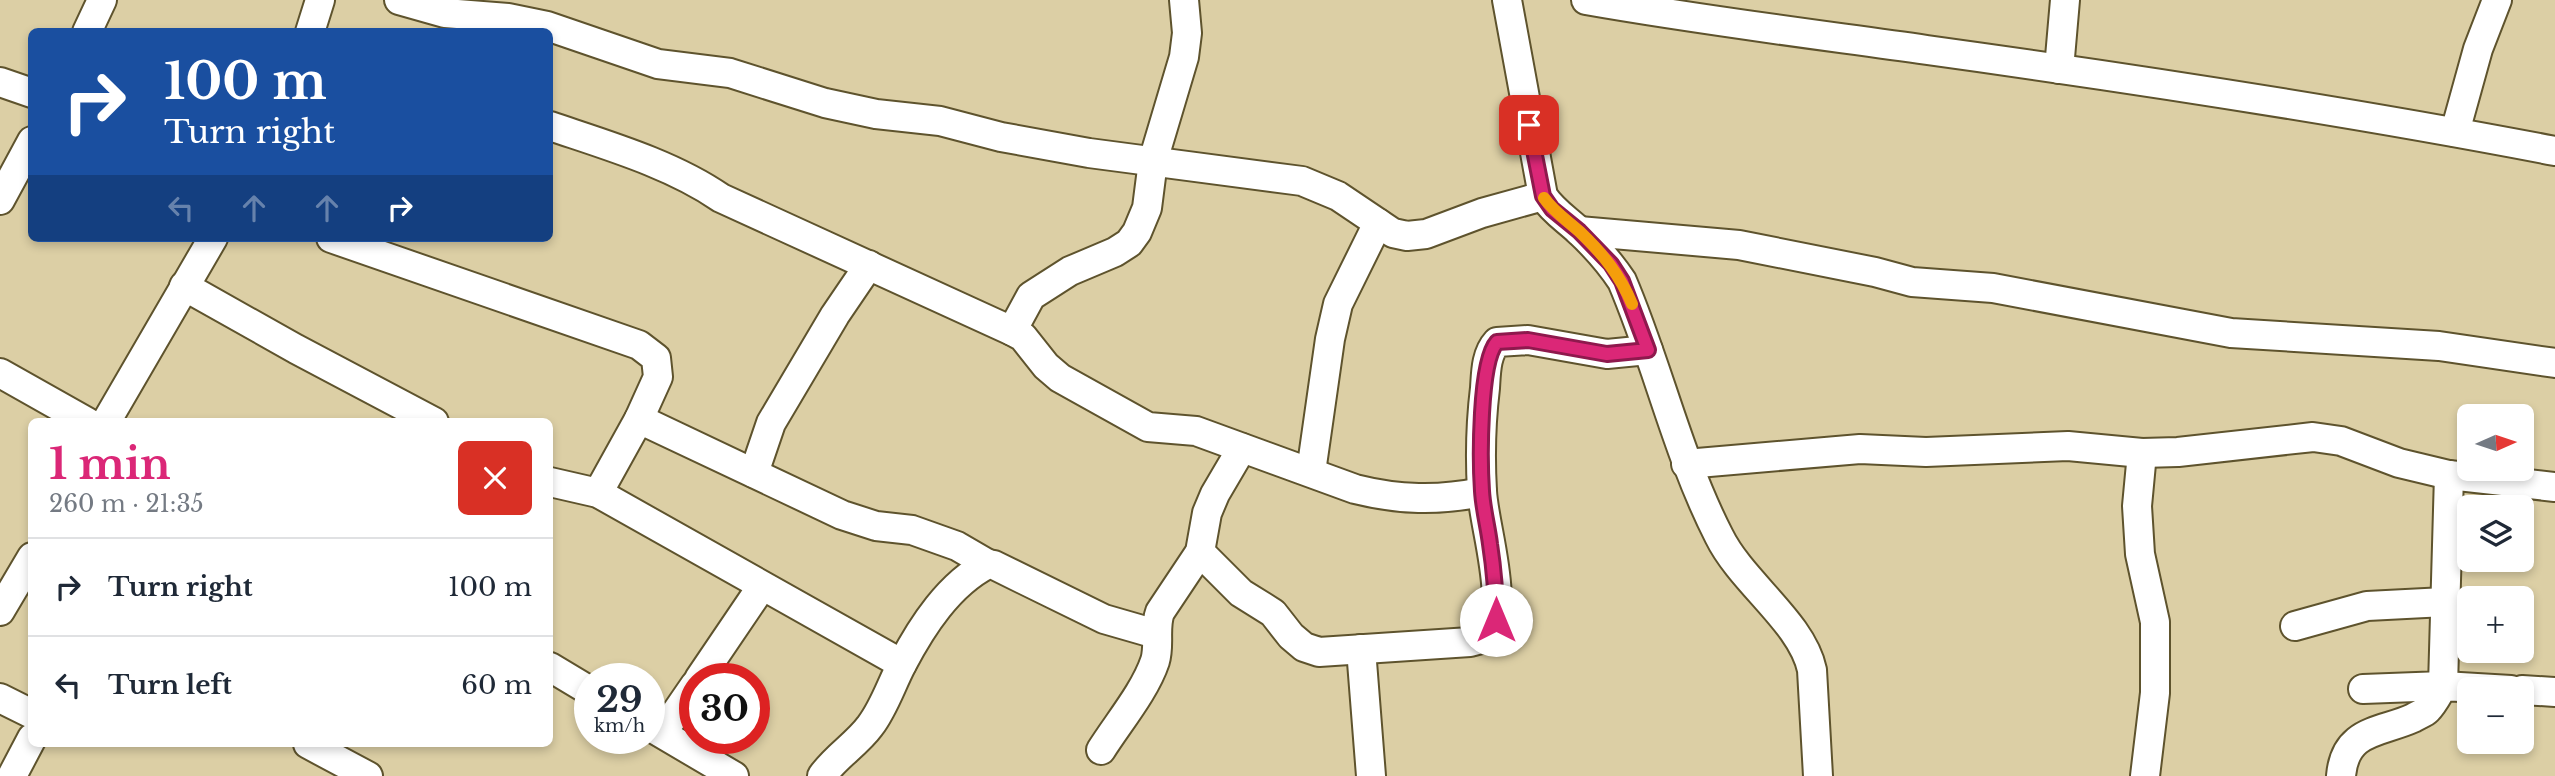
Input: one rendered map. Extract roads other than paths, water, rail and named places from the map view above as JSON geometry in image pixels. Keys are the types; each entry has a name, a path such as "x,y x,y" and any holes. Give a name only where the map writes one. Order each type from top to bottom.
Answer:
{"street":[{"path":"89,28 102,0"},
{"path":"313,28 320,0"},
{"path":"399,0 445,13 508,18 553,28"},
{"path":"1012,331 1031,296 1070,271 1115,252 1129,243 1137,233 1147,208 1153,161 1184,57 1187,33 1184,0"},
{"path":"1507,0 1543,196 1552,209 1579,231 1611,264 1622,281 1686,464 1704,507 1729,554 1747,579 1800,639 1809,654 1818,776"},
{"path":"1586,0 1684,17 2059,69 2455,132 2555,151"},
{"path":"2059,69 2065,0"},
{"path":"2455,132 2479,49 2497,0"},
{"path":"553,28 658,64 730,73 825,103 876,114 940,121 1089,153 1302,181 1338,196 1392,233 1407,236 1426,234 1482,213 1543,196"},
{"path":"0,82 28,92"},
{"path":"553,127 699,183 722,198 1012,331 1023,337 1046,366 1060,378 1148,427 1196,431 1355,489 1403,498 1439,499 1482,492"},
{"path":"0,200 28,148"},
{"path":"1311,472 1330,339 1338,304 1378,223"},
{"path":"1579,231 1739,245 1912,282 1993,288 2231,333 2439,346 2555,363"},
{"path":"108,418 211,242"},
{"path":"343,242 639,345 656,358 657,377 639,418 597,493"},
{"path":"754,473 771,423 835,315 869,265"},
{"path":"184,286 407,415"},
{"path":"1200,552 1241,593 1273,613 1291,636 1304,647 1320,652 1470,642 1485,638 1496,620 1496,586 1482,492 1483,408 1486,373 1492,348 1497,342 1528,340 1607,354 1648,350"},
{"path":"0,373 80,418"},
{"path":"639,418 842,515 876,526 912,530 957,546 988,564 1104,619 1156,634"},
{"path":"1686,464 1860,449 1926,452 2068,446 2142,453 2178,452 2313,437 2341,441 2399,463 2449,475 2555,487"},
{"path":"1101,750 1150,673 1156,658 1160,612 1200,552 1215,494 1242,448"},
{"path":"2142,453 2137,506 2140,554 2155,622 2155,693 2146,776"},
{"path":"2341,776 2342,765 2351,748 2364,734 2400,724 2427,711 2443,686 2449,475"},
{"path":"553,483 597,493 902,664"},
{"path":"0,611 28,563"},
{"path":"821,776 839,754 869,728 902,664 940,604 969,577 988,564"},
{"path":"710,663 762,586"},
{"path":"2295,626 2367,606 2445,602"},
{"path":"1361,649 1371,776"},
{"path":"553,669 574,681"},
{"path":"2363,689 2457,687"},
{"path":"2534,691 2555,692"},
{"path":"0,698 28,712"},
{"path":"665,719 679,703"},
{"path":"665,734 734,776"},
{"path":"12,776 28,746"},
{"path":"314,747 369,776"}]}
